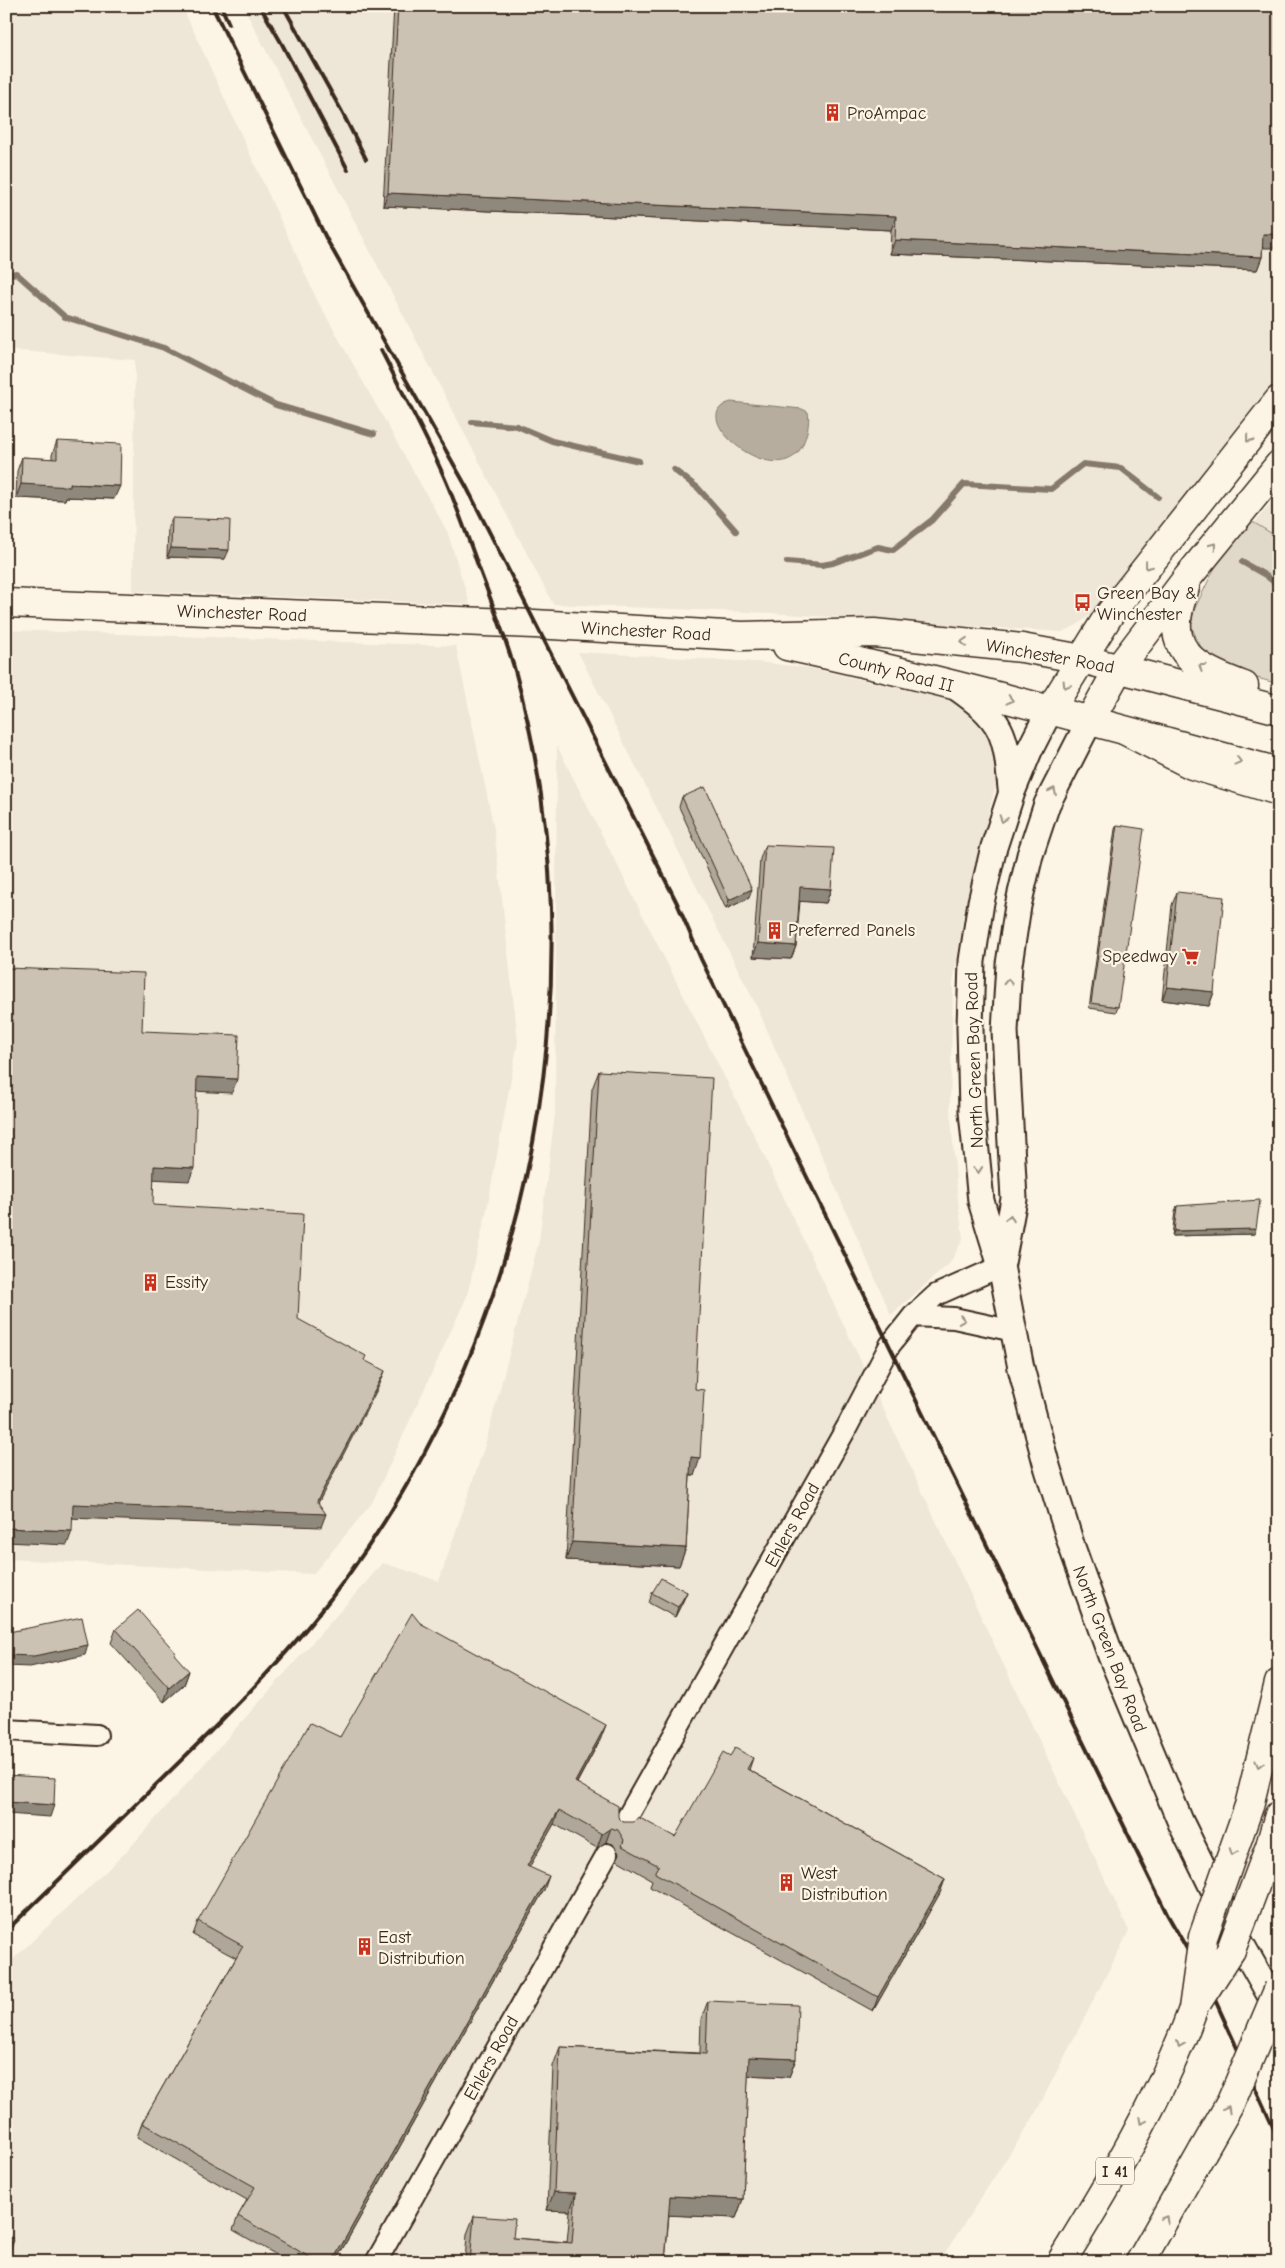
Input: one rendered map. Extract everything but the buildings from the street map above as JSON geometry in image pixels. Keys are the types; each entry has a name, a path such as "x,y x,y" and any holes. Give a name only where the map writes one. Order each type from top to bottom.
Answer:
{"main road":[{"name":"North Green Bay Road","path":"1050,710 1109,615 1279,400"},
{"name":"North Green Bay Road","path":"1090,720 1119,668 1188,576 1279,465"},
{"path":"1188,576 1176,623 1181,646 1187,655 1209,672 1279,698"},
{"name":"Winchester Road","path":"6,603 534,624 742,636 874,633 1022,648 1082,659 1279,710"},
{"name":"County Road II","path":"742,636 859,661 1050,710"},
{"path":"1050,710 1279,772"},
{"path":"1126,731 1192,765 1279,791"},
{"path":"1193,2009 1203,1937 1249,1806 1279,1683"},
{"name":"I 41","path":"1061,2262 1100,2199 1164,2078 1193,2009 1231,1950 1270,1846 1279,1815"},
{"path":"1140,2262 1231,2102 1279,1988"}],"street":[{"path":"956,687 982,705 996,720 1004,736 1012,792"},
{"name":"North Green Bay Road","path":"1050,710 1029,751 1012,792 994,848 981,902 972,961 970,1027 972,1112 981,1201 1001,1266 1014,1331 1046,1463 1072,1547 1111,1656 1181,1823 1235,1933 1279,2011"},
{"name":"North Green Bay Road","path":"1001,1266 1014,1199 1006,1031 1009,964 1018,906 1030,855 1047,804 1090,720"},
{"name":"Ehlers Road","path":"623,1825 847,1427 890,1346 913,1316 936,1295 1001,1266"},
{"path":"913,1316 954,1318 1014,1331"},
{"path":"6,1730 97,1735"},
{"name":"Ehlers Road","path":"376,2262 607,1854"}],"shaded area":[{"path":"6,6 182,6 317,300 447,531 470,604 133,591 135,360 6,350"},
{"path":"243,6 1279,6 1279,377 1090,615 1077,625 1062,632 770,613 553,604"},
{"path":"731,402 802,409 808,412 808,429 802,446 790,459 774,462 756,457 739,447 725,435 718,421 719,410"},
{"path":"1279,493 1279,565 1239,542"},
{"path":"1251,521 1279,538 1279,684 1235,672 1204,654 1191,626 1194,610 1217,563"},
{"path":"6,630 456,646 494,829 518,1041 487,1209 467,1296 372,1503 313,1574 6,1559"},
{"path":"578,652 757,662 810,668 954,701 977,718 987,732 994,752 998,775 963,918 953,983 950,1107 963,1239 950,1263 891,1315 757,1007"},
{"path":"557,746 759,1145 1129,1931 1033,2118 939,2262 6,2262 6,1966 125,1853 383,1563 439,1581 485,1445 539,1241 555,1113"}],"waterway":[{"path":"6,275 16,273 65,317 164,348 276,405 374,434"},
{"path":"472,422 517,426 552,441 639,461"},
{"path":"787,562 822,565 878,547 893,550 932,520 964,484 1051,489 1083,464 1121,468 1158,497"},
{"path":"674,470 698,488 736,531"},
{"path":"1242,562 1265,575 1279,586"}],"railway":[{"path":"212,6 327,240 466,486 677,903 701,959 1167,1914 1211,1991 1279,2140"},
{"path":"221,6 229,24"},
{"path":"260,6 348,170"},
{"path":"283,6 366,159"},
{"path":"6,1931 239,1703 307,1628 349,1574 413,1474 465,1368 505,1257 533,1142 548,1025 551,907 540,790 516,674 499,622 445,479 381,350"}],"place":[{"name":"ProAmpac","path":"833,113"},
{"name":"Green Bay & Winchester","path":"1083,603"},
{"name":"Preferred Panels","path":"774,930"},
{"name":"Speedway","path":"1191,956"},
{"name":"Essity","path":"151,1282"},
{"name":"West Distribution","path":"787,1883"},
{"name":"East Distribution","path":"364,1947"}]}
